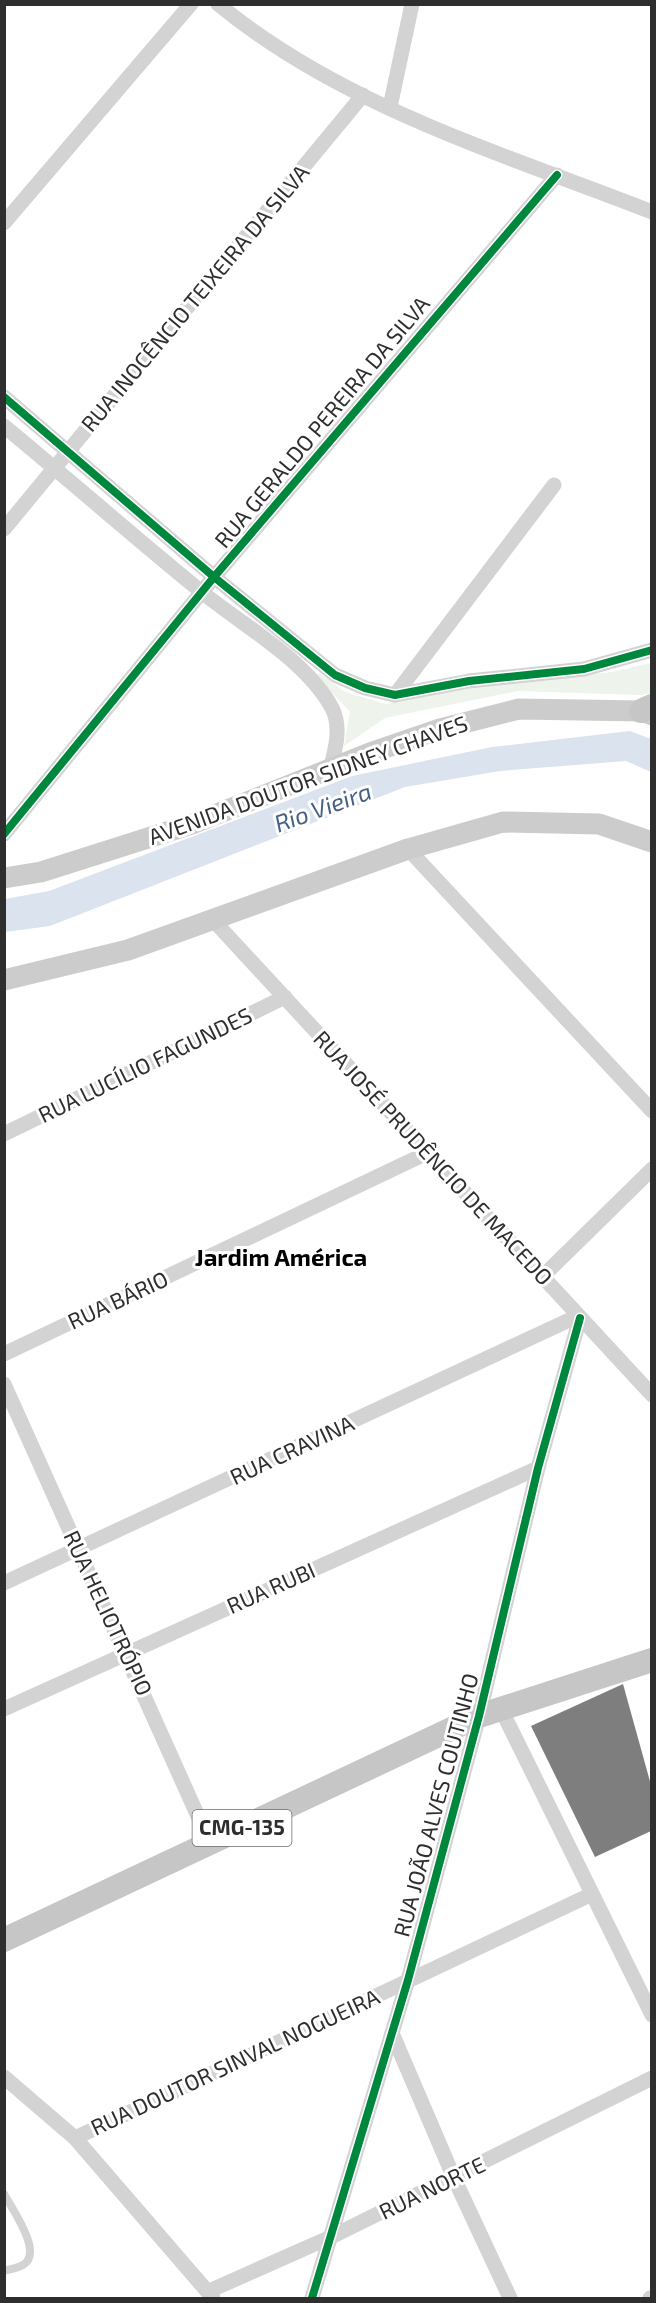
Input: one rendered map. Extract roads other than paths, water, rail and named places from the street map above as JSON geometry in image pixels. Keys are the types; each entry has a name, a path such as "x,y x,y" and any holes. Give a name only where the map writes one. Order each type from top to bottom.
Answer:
{"main road":[{"name":"AVENIDA DOUTOR SIDNEY CHAVES","path":"4,878 41,872 192,824 440,729 519,709 648,711"},
{"path":"4,980 128,950 214,921 408,849 503,822 599,824 651,842"},
{"name":"CMG-135","path":"4,1940 490,1712 651,1660"}],"street":[{"path":"4,223 191,4"},
{"path":"218,4 247,28 301,63 363,95 435,129 651,212"},
{"path":"390,107 412,4"},
{"name":"RUA INOCÊNCIO TEIXEIRA DA SILVA","path":"4,530 363,95"},
{"name":"RUA GERALDO PEREIRA DA SILVA","path":"4,834 214,577 557,175"},
{"path":"4,398 214,577 335,675 365,688 395,695 469,681 584,669 651,650"},
{"path":"4,426 202,592 300,669 322,690 334,711 337,726 336,747 330,770"},
{"path":"395,695 554,485"},
{"path":"408,849 651,1111"},
{"name":"RUA JOSÉ PRUDÊNCIO DE MACEDO","path":"214,921 651,1395"},
{"name":"RUA LUCÍLIO FAGUNDES","path":"4,1134 285,997"},
{"name":"RUA BÁRIO","path":"4,1354 427,1153"},
{"path":"542,1277 651,1169"},
{"name":"RUA JOÃO ALVES COUTINHO","path":"312,2298 333,2236 392,2032 490,1712 538,1468 579,1317"},
{"name":"RUA CRAVINA","path":"4,1583 79,1551 579,1317"},
{"name":"RUA HELIOTRÓPIO","path":"4,1384 127,1653 210,1843"},
{"name":"RUA RUBI","path":"4,1709 538,1468"},
{"path":"490,1712 590,1894 651,2015"},
{"name":"RUA DOUTOR SINVAL NOGUEIRA","path":"75,2138 590,1894"},
{"path":"392,2032 454,2178 510,2298"},
{"path":"4,2077 75,2138 211,2295"},
{"name":"RUA NORTE","path":"211,2295 454,2178 651,2078"}],"lane":[{"path":"4,2194 31,2246 30,2256 24,2265 4,2271"}],"water":[{"name":"Rio Vieira","path":"630,731 651,739 651,772 626,761 500,771 405,787 50,926 5,932 5,899 49,891 352,776 492,747"}],"district":[{"name":"Jardim América","path":"281,1258"}]}
